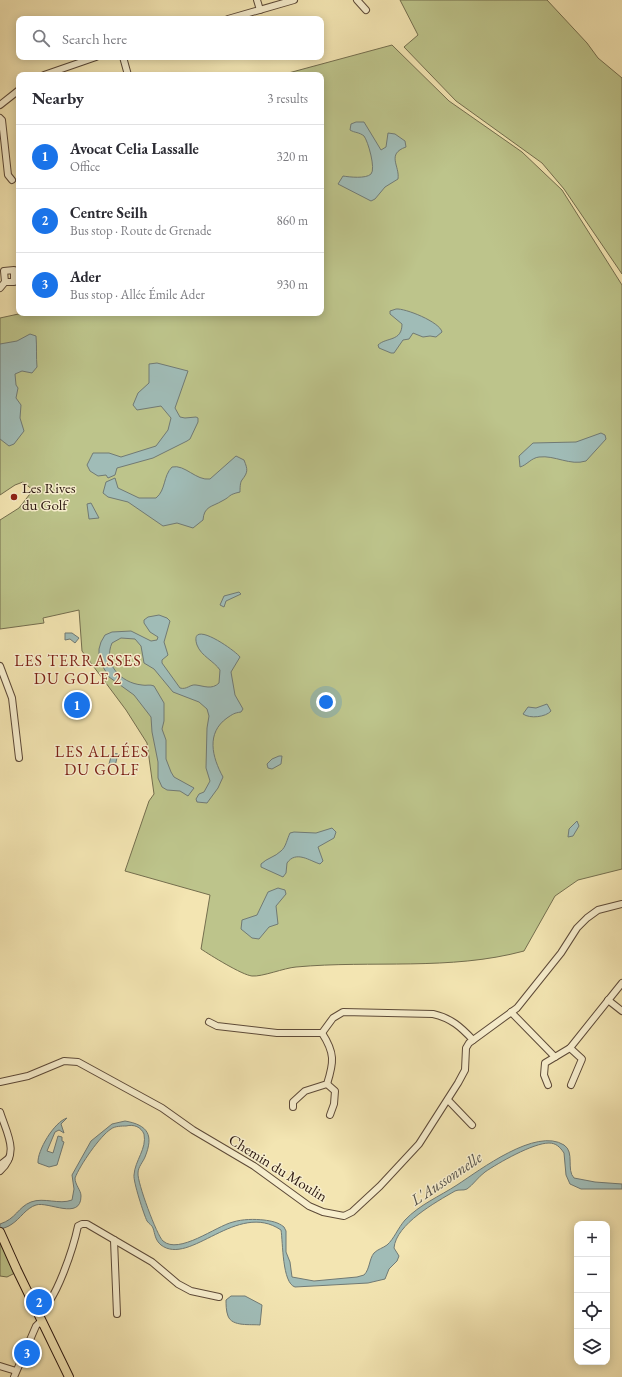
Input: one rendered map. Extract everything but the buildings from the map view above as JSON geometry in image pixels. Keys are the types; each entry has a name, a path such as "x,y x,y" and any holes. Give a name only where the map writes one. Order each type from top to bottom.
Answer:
{"main road":[{"path":"1,1234 69,1377"}],"street":[{"path":"257,0 260,10"},
{"path":"239,16 294,0"},
{"path":"357,0 366,10"},
{"path":"53,72 87,60"},
{"path":"124,60 127,72"},
{"path":"0,105 16,92"},
{"path":"0,118 2,120 8,174 12,180"},
{"path":"0,288 5,282"},
{"path":"0,666 12,698 19,758"},
{"path":"322,1033 333,1018 343,1012 433,1014 444,1016 456,1022 473,1040 521,1003 561,953 577,928 587,918 598,910 622,904"},
{"path":"548,1085 544,1075 545,1063 570,1048 622,982"},
{"path":"608,1000 622,1011"},
{"path":"511,1012 555,1057"},
{"path":"210,1022 217,1026 277,1033 322,1033"},
{"path":"322,1033 331,1048 333,1065 327,1084"},
{"name":"Chemin du Moulin","path":"0,1082 28,1076 64,1061 78,1062 162,1108 193,1130 254,1166 309,1206 323,1212 344,1216 352,1212 380,1186 419,1144 448,1100 465,1070 466,1048 473,1040"},
{"path":"570,1048 582,1059 572,1085"},
{"path":"292,1108 292,1102 305,1091 327,1084"},
{"path":"327,1084 335,1091 334,1104 330,1115"},
{"path":"448,1100 472,1125"},
{"path":"0,1112 11,1145 10,1161 0,1171"},
{"path":"0,1165 11,1155"},
{"path":"38,1313 45,1308 65,1271 80,1225 87,1224 152,1262 178,1284 191,1291 219,1297"},
{"path":"114,1240 117,1314"},
{"path":"0,1366 15,1374 36,1326 40,1322 44,1326"}],"green space":[{"path":"400,0 547,0 587,43 598,58 622,78 622,274 564,189 542,163 456,101 404,47 418,35"},
{"path":"392,45 449,101 522,152 562,190 622,285 622,869 578,880 555,896 524,951 468,961 296,967 256,976 247,975 218,960 201,949 210,895 125,871 149,801 154,794 147,743 126,710 82,651 79,610 43,618 44,623 0,629 0,520 19,508 33,490 23,482 15,485 0,495 0,318 16,315 16,316 324,316 324,72 292,72"},
{"path":"0,1241 15,1273 7,1277 0,1276"}],"water":[{"path":"356,122 364,122 381,150 386,147 388,133 395,134 405,141 406,147 400,150 395,157 398,179 385,187 375,199 371,201 338,184 343,176 365,177 369,176 372,171 373,167 371,155 366,139 364,136 350,130 351,124"},
{"path":"396,309 422,316 440,328 442,332 436,337 423,337 413,333 409,339 403,340 394,353 379,348 378,345 397,336 401,330 402,324 390,314 390,311"},
{"path":"30,334 36,336 37,367 32,373 22,371 15,374 16,385 18,388 16,398 21,405 20,418 24,431 14,444 9,446 0,439 0,344 17,341"},
{"path":"157,363 188,371 175,408 180,417 198,418 198,422 190,439 153,458 117,468 115,475 108,478 106,475 98,476 90,471 87,465 93,453 109,453 121,457 156,446 168,430 171,418 161,406 137,410 133,405 138,393 149,383 149,364"},
{"path":"601,433 605,435 606,439 586,461 574,462 551,457 539,457 520,467 519,456 533,443 576,442"},
{"path":"236,456 244,460 247,469 241,482 240,492 231,495 207,509 203,520 193,528 177,523 163,526 128,502 108,497 103,493 106,482 115,478 118,488 139,498 156,498 159,495 172,467 181,468 200,478 210,479"},
{"path":"91,503 99,518 89,519 87,504"},
{"path":"239,592 241,594 226,601 224,607 220,605 224,596"},
{"path":"159,615 170,621 164,642 168,655 162,660 162,663 180,688 194,685 211,687 219,683 220,670 201,652 197,645 196,637 199,634 214,638 240,657 231,672 235,695 243,709 241,712 227,718 220,724 216,731 213,746 214,753 223,777 218,788 207,803 197,802 196,799 199,794 204,792 210,781 206,768 207,728 209,716 207,709 199,702 173,692 154,669 144,663 141,646 135,639 121,638 112,643 110,658 115,671 120,676 134,683 154,686 164,703 164,721 162,729 166,740 166,759 174,777 194,788 188,796 180,791 167,790 162,787 158,778 158,762 152,732 151,717 134,695 109,677 99,660 99,649 101,642 105,635 112,632 131,631 151,641 157,640 158,637 150,632 144,623 144,620 148,617"},
{"path":"65,633 72,633 79,638 75,643 70,639 65,640"},
{"path":"547,704 551,711 546,715 534,717 523,714 528,707 536,708"},
{"path":"112,753 118,754 115,766 109,764"},
{"path":"282,756 281,764 272,769 268,768 267,764 272,759"},
{"path":"577,821 579,826 573,836 568,837 569,829"},
{"path":"332,828 336,832 334,838 318,847 323,861 320,864 295,857 287,863 286,873 283,877 261,867 263,862 276,855 283,849 290,833 316,833"},
{"path":"278,888 285,890 286,894 276,906 278,924 269,927 259,939 252,938 241,929 242,920 257,915 268,892"},
{"path":"67,1118 61,1124 64,1133 59,1130 55,1132 47,1151 53,1153 58,1136 62,1137 62,1141 64,1142 57,1165 49,1167 38,1163 40,1151 47,1138 57,1125"},
{"path":"125,1121 144,1128 149,1137 148,1149 138,1173 152,1220 163,1241 170,1244 188,1242 233,1222 241,1220 256,1219 274,1222 284,1227 286,1231 286,1252 290,1262 292,1277 314,1281 364,1275 374,1253 387,1245 405,1220 423,1205 494,1161 524,1146 539,1142 552,1141 564,1145 569,1152 571,1170 574,1178 595,1182 622,1184 622,1189 581,1189 570,1184 566,1175 564,1153 559,1147 549,1143 534,1146 491,1168 482,1174 467,1189 455,1191 438,1201 409,1222 396,1239 394,1248 399,1256 397,1261 389,1269 385,1279 368,1283 295,1287 291,1284 285,1270 281,1230 264,1223 248,1223 231,1227 186,1248 173,1249 161,1245 156,1237 153,1227 147,1221 134,1178 136,1164 144,1145 144,1134 139,1128 129,1125 111,1129 96,1144 86,1159 75,1178 81,1196 80,1203 76,1207 70,1209 41,1204 32,1206 15,1222 0,1229 0,1224 10,1219 31,1202 41,1200 62,1202 72,1200 74,1189 72,1175 91,1141 112,1124"},
{"path":"231,1296 245,1296 262,1305 260,1325 247,1325 230,1320 227,1312 226,1300"}],"place":[{"name":"Les Rives du Golf","path":"14,497"},
{"name":"Avocat Celia Lassalle","path":"77,705"},
{"name":"Centre Seilh","path":"39,1302"},
{"name":"Ader","path":"27,1353"}],"district":[{"name":"LES TERRASSES DU GOLF 2","path":"78,669"},
{"name":"LES ALLÉES DU GOLF","path":"102,760"}],"water label":[{"name":"L'Aussonnelle","path":"446,1178"}]}
